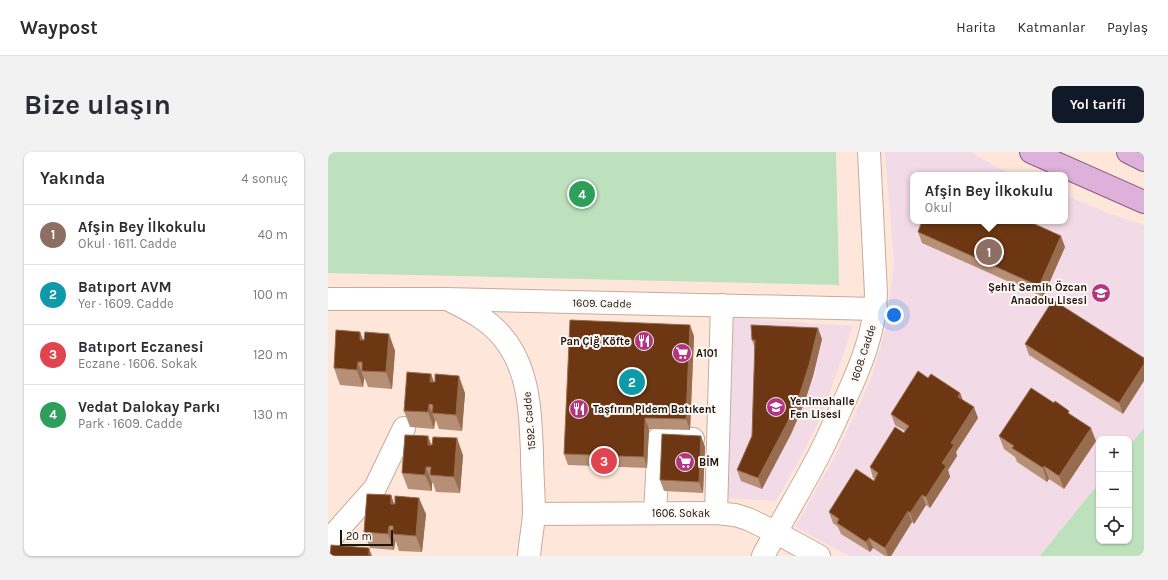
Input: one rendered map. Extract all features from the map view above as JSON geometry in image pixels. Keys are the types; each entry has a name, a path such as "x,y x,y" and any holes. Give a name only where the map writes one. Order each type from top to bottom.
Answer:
{"main road":[{"path":"1031,152 1144,202"},
{"path":"1128,152 1144,160"}],"street":[{"name":"1608. Cadde","path":"763,556 822,450 856,377 871,333 876,309 876,294 869,152"},
{"name":"1609. Cadde","path":"328,299 446,299 876,309"},
{"name":"1592. Cadde","path":"446,299 481,317 501,335 508,344 519,365 525,381 530,415 534,514 529,556"},
{"path":"716,513 722,305"},
{"path":"328,541 375,488 404,428"},
{"path":"656,513 659,438 718,440"},
{"name":"1606. Sokak","path":"534,514 716,513 735,515 748,519 775,532 819,556"}],"shaded area":[{"path":"885,152 971,152 1008,172 910,172 910,224 1068,224 1068,196 1108,213 1144,225 1144,428 1132,442 1132,436 1096,436 1096,487 1040,556 849,556 795,527 834,458 854,416 872,376 886,327 894,264"},
{"name":"Yenimahalle Fen Lisesi","path":"732,318 853,326 817,425 776,501 724,498"}],"green space":[{"path":"328,152 836,152 839,285 328,273"},
{"path":"1144,428 1144,556 1040,556 1096,487 1096,544 1132,544 1132,442"}],"building":[{"path":"921,224 1035,224 1061,236 1039,286 918,232"},
{"path":"1053,300 1144,358 1144,364 1119,403 1025,344"},
{"path":"570,320 690,325 686,419 645,418 644,457 564,454"},
{"path":"751,325 818,328 809,365 800,393 787,423 758,478 737,470 752,436 755,340 752,340"},
{"path":"336,330 360,332 360,340 364,340 365,332 389,334 386,372 362,371 362,362 358,362 357,370 334,368"},
{"path":"918,371 928,378 931,374 960,393 958,397 974,407 951,443 954,445 942,463 946,466 926,497 922,495 910,513 908,511 885,548 869,538 866,542 837,523 839,519 829,512 856,469 874,481 878,473 870,467 895,427 904,433 909,426 891,414"},
{"path":"407,372 431,374 430,382 435,382 435,374 459,376 456,415 432,413 433,405 429,404 428,412 404,411"},
{"path":"1031,388 1054,403 1055,401 1069,411 1068,413 1091,428 1059,476 1044,466 1043,468 1012,448 1014,446 999,436"},
{"name":"BİM","path":"662,434 701,436 699,482 660,480"},
{"path":"405,435 428,436 428,445 432,445 433,437 457,438 454,477 430,475 431,467 426,467 425,475 402,473"},
{"path":"367,494 391,495 391,504 395,504 395,496 419,498 416,536 393,534 393,526 389,526 388,534 364,532"},
{"path":"331,545 369,548 369,556 330,556"}],"place":[{"name":"Vedat Dalokay Parkı","path":"582,194"},
{"name":"Afşin Bey İlkokulu","path":"989,252"},
{"name":"Şehit Semih Özcan Anadolu Lisesi","path":"1101,293"},
{"name":"Pan Çiğ Köfte","path":"644,341"},
{"name":"A101","path":"682,353"},
{"name":"Batıport AVM","path":"632,382"},
{"name":"Yenimahalle Fen Lisesi","path":"776,407"},
{"name":"Taşfırın Pidem Batıkent","path":"579,409"},
{"name":"Batıport Eczanesi","path":"604,461"},
{"name":"BİM","path":"685,462"}]}
